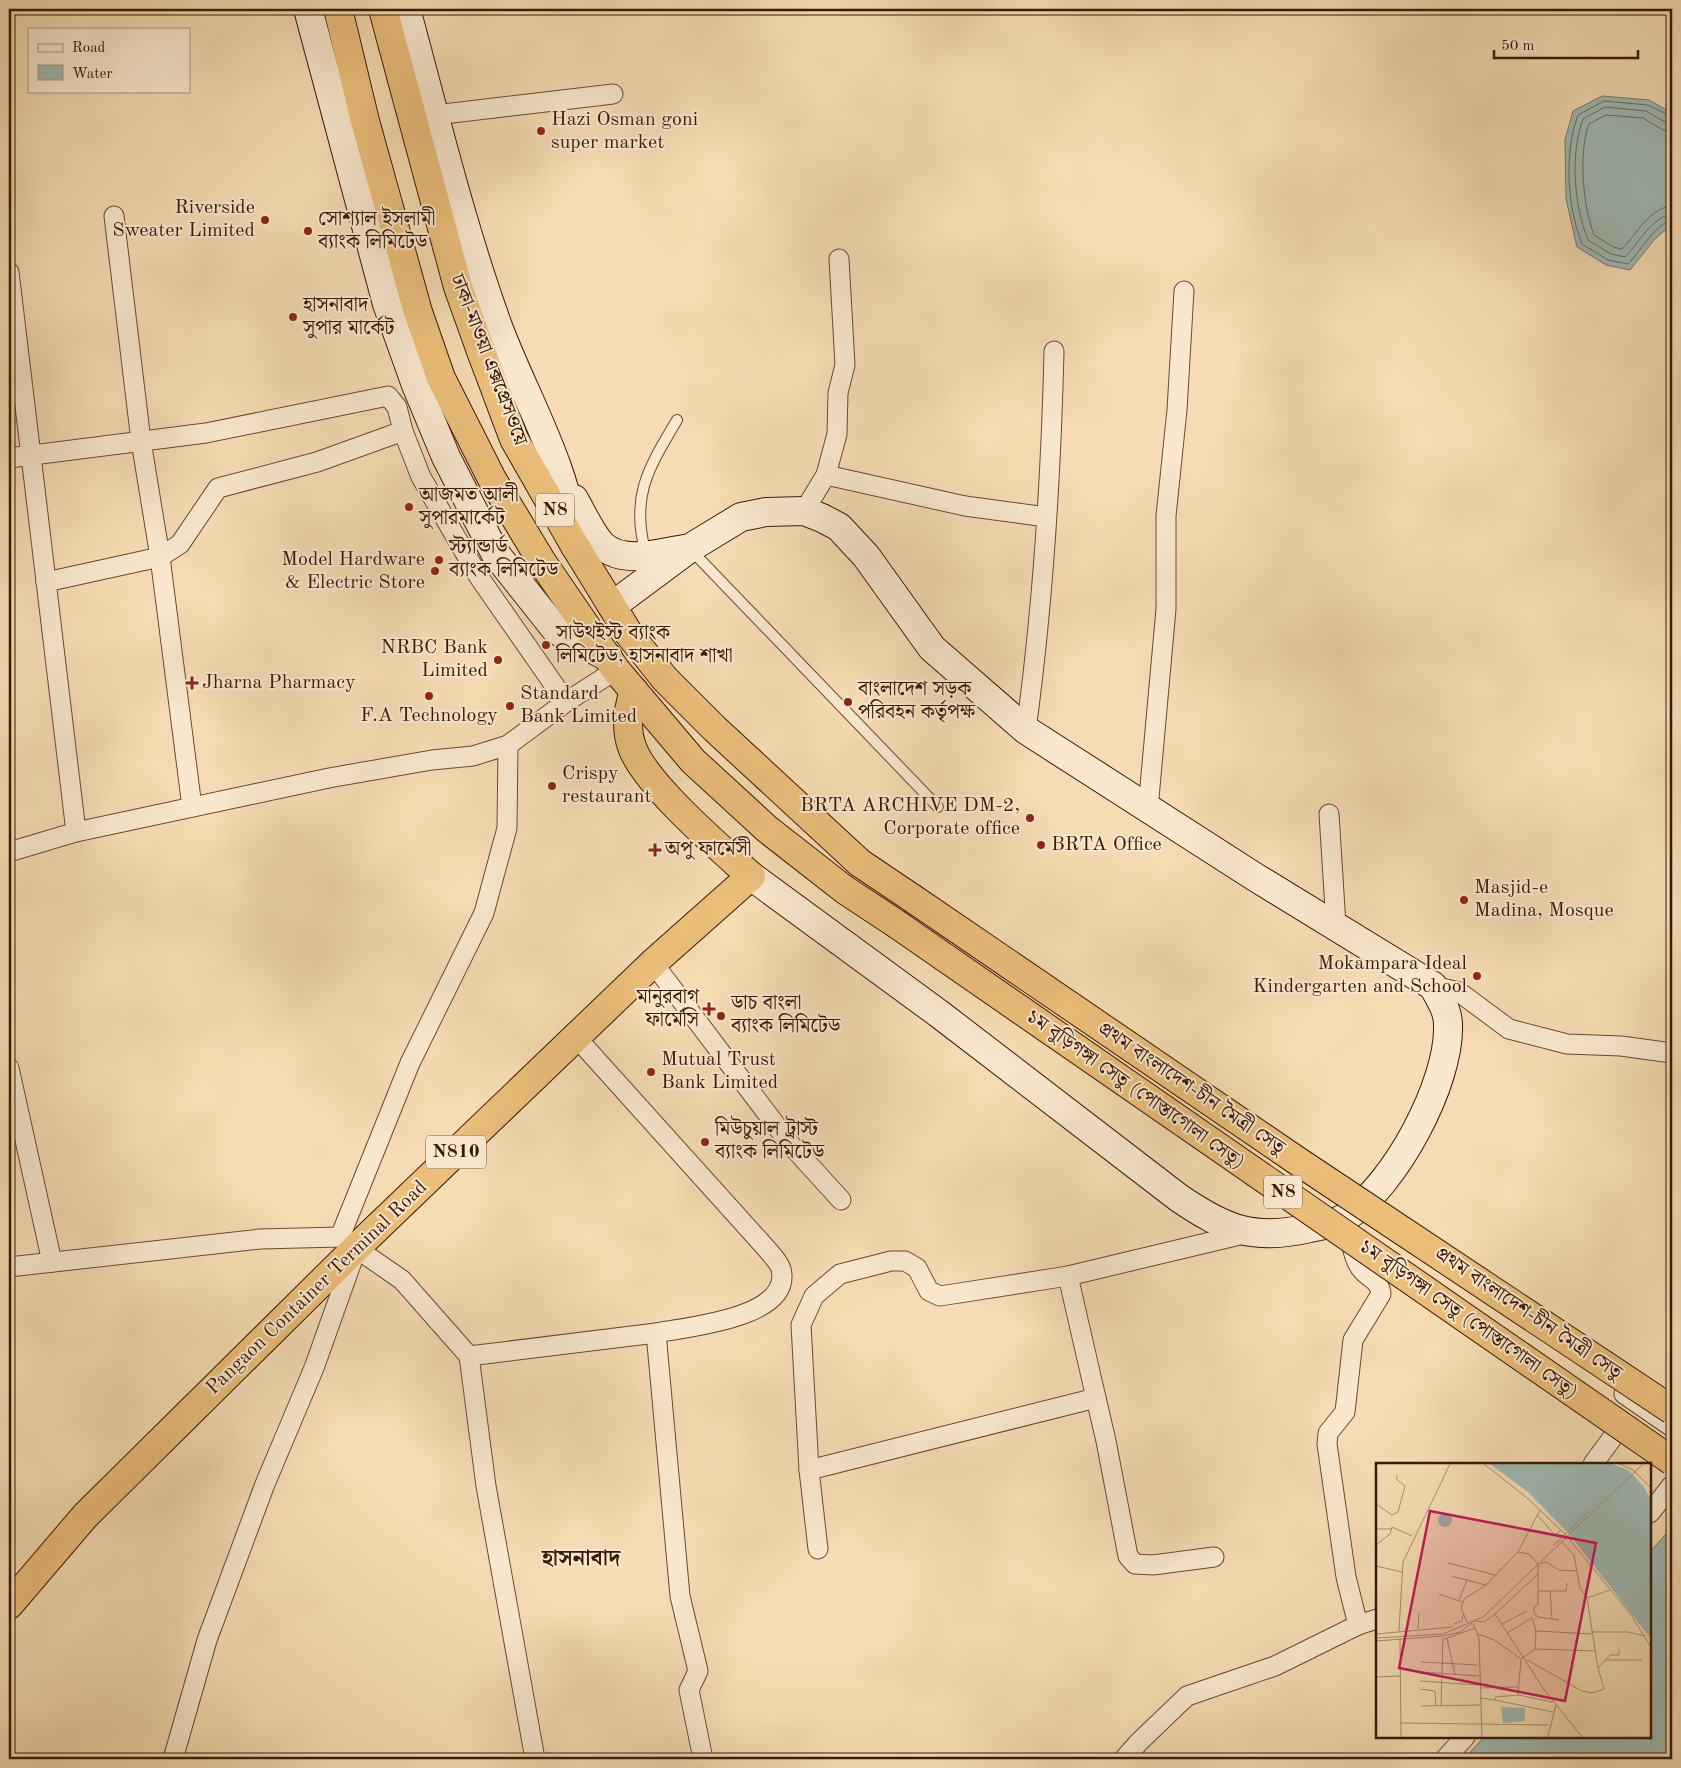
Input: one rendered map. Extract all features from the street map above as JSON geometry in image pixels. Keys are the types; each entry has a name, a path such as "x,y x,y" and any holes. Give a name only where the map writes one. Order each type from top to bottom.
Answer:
{"highway":[{"name":"ঢাকা-মাওয়া এক্সপ্রেসওয়ে","path":"338,9 365,121 418,312 441,378 492,479 542,562 612,664 693,761 767,829 845,890 895,923"},
{"name":"ঢাকা-মাওয়া এক্সপ্রেসওয়ে","path":"383,9 458,287 479,346 514,439 575,546 629,634 665,679 715,729 860,863 912,898"},
{"path":"634,691 628,708 628,727 632,747 647,775 720,849 751,876"},
{"name":"Pangaon Container Terminal Road","path":"9,1605 85,1516 348,1242 751,876"},
{"name":"প্রথম বাংলাদেশ-চীন মৈত্রী সেতু","path":"912,898 1296,1160 1672,1410"},
{"name":"১ম বুড়িগঙ্গা সেতু (পোস্তাগোলা সেতু)","path":"895,923 1672,1461"}],"main road":[{"path":"308,9 387,304 416,386 446,457 495,553 556,630 612,664"},
{"path":"406,9 468,234 499,328 561,476 573,521 575,546"},
{"path":"561,476 602,545 616,553 649,566"},
{"path":"612,606 649,566 690,548 741,517 766,512 804,511 839,527 866,556 932,648 1026,730 1255,877 1433,986 1446,1010 1448,1024 1440,1069 1430,1102 1408,1145 1385,1178 1351,1213 1333,1223 1303,1230 1262,1235 1248,1233 1214,1220 1180,1198 938,1013 751,876"}],"street":[{"path":"434,115 613,94"},
{"path":"114,216 141,441 160,557 192,807"},
{"path":"804,511 826,475 837,434 838,393 845,366 839,259"},
{"path":"9,272 76,832"},
{"path":"1148,809 1166,608 1166,516 1176,410 1184,291"},
{"path":"1026,730 1034,668 1052,446 1054,351"},
{"path":"9,458 206,433 388,396 396,407 421,477 479,577 566,702"},
{"path":"46,582 160,557 180,544 218,488 316,462 403,431"},
{"path":"826,475 965,506 1046,517"},
{"path":"9,852 76,832 329,778 432,760 473,756 508,745 566,702 612,664"},
{"path":"173,1759 207,1640 265,1484 314,1368 348,1242 410,1063 484,913 507,828 508,745"},
{"path":"1329,814 1336,925"},
{"path":"653,963 791,1145 841,1200"},
{"path":"1433,986 1459,992 1509,1029 1567,1044 1630,1047 1672,1053"},
{"path":"469,1356 656,1333 738,1317 760,1307 775,1296 781,1284 780,1268 765,1247 575,1036"},
{"path":"9,1068 52,1262"},
{"path":"1351,1213 1672,1428"},
{"path":"1351,1213 1355,1258 1362,1270 1377,1282 1380,1294 1353,1340 1345,1412 1328,1433 1327,1444 1346,1577 1358,1625"},
{"path":"818,1549 809,1470 801,1325 814,1296 840,1274 891,1261 905,1261 917,1268 929,1291 940,1296 1068,1276 1248,1233"},
{"path":"9,1267 260,1239 348,1242 402,1280 469,1356 486,1486 535,1759"},
{"path":"1068,1276 1106,1441 1128,1556 1135,1564 1153,1565 1214,1557"},
{"path":"656,1333 680,1596 698,1671 689,1690 703,1759"},
{"path":"809,1470 1096,1398"},
{"path":"1594,1463 1620,1426"},
{"path":"1651,1512 1672,1485"},
{"path":"1124,1759 1187,1696 1275,1666 1358,1625 1376,1619"},
{"path":"1445,1759 1464,1738"}],"lane":[{"path":"649,566 639,510 641,492 650,466 677,420"},
{"path":"690,548 938,806"}],"water":[{"path":"1602,96 1649,100 1672,113 1672,224 1654,240 1630,270 1606,265 1577,247 1566,199 1565,140 1573,111"},
{"path":"1672,1527 1672,1759 1464,1759 1483,1738 1651,1738 1651,1551"}],"place":[{"name":"Hazi Osman goni super market","path":"541,131"},
{"name":"Riverside Sweater Limited","path":"265,220"},
{"name":"সোশ্যাল ইসলামী ব্যাংক লিমিটেড","path":"308,231"},
{"name":"হাসনাবাদ সুপার মার্কেট","path":"293,317"},
{"name":"আজমত আলী সুপারমার্কেট","path":"409,507"},
{"name":"স্ট্যান্ডার্ড ব্যাংক লিমিটেড","path":"439,560"},
{"name":"Model Hardware & Electric Store","path":"435,571"},
{"name":"সাউথইস্ট ব্যাংক লিমিটেড, হাসনাবাদ শাখা","path":"546,645"},
{"name":"NRBC Bank Limited","path":"498,660"},
{"name":"Jharna Pharmacy","path":"192,683"},
{"name":"F.A Technology","path":"429,696"},
{"name":"বাংলাদেশ সড়ক পরিবহন কর্তৃপক্ষ","path":"848,702"},
{"name":"Standard Bank Limited","path":"510,706"},
{"name":"Crispy restaurant","path":"552,786"},
{"name":"BRTA ARCHIVE DM-2, Corporate office","path":"1030,818"},
{"name":"BRTA Office","path":"1041,845"},
{"name":"অপু ফার্মেসী","path":"655,850"},
{"name":"Masjid-e Madina, Mosque","path":"1464,900"},
{"name":"Mokampara Ideal Kindergarten and School","path":"1477,976"},
{"name":"মানুরবাগ ফার্মেসি","path":"709,1009"},
{"name":"ডাচ বাংলা ব্যাংক লিমিটেড","path":"721,1016"},
{"name":"Mutual Trust Bank Limited","path":"651,1072"},
{"name":"মিউচুয়াল ট্রাস্ট ব্যাংক লিমিটেড","path":"705,1142"}],"district":[{"name":"হাসনাবাদ","path":"581,1559"}]}
